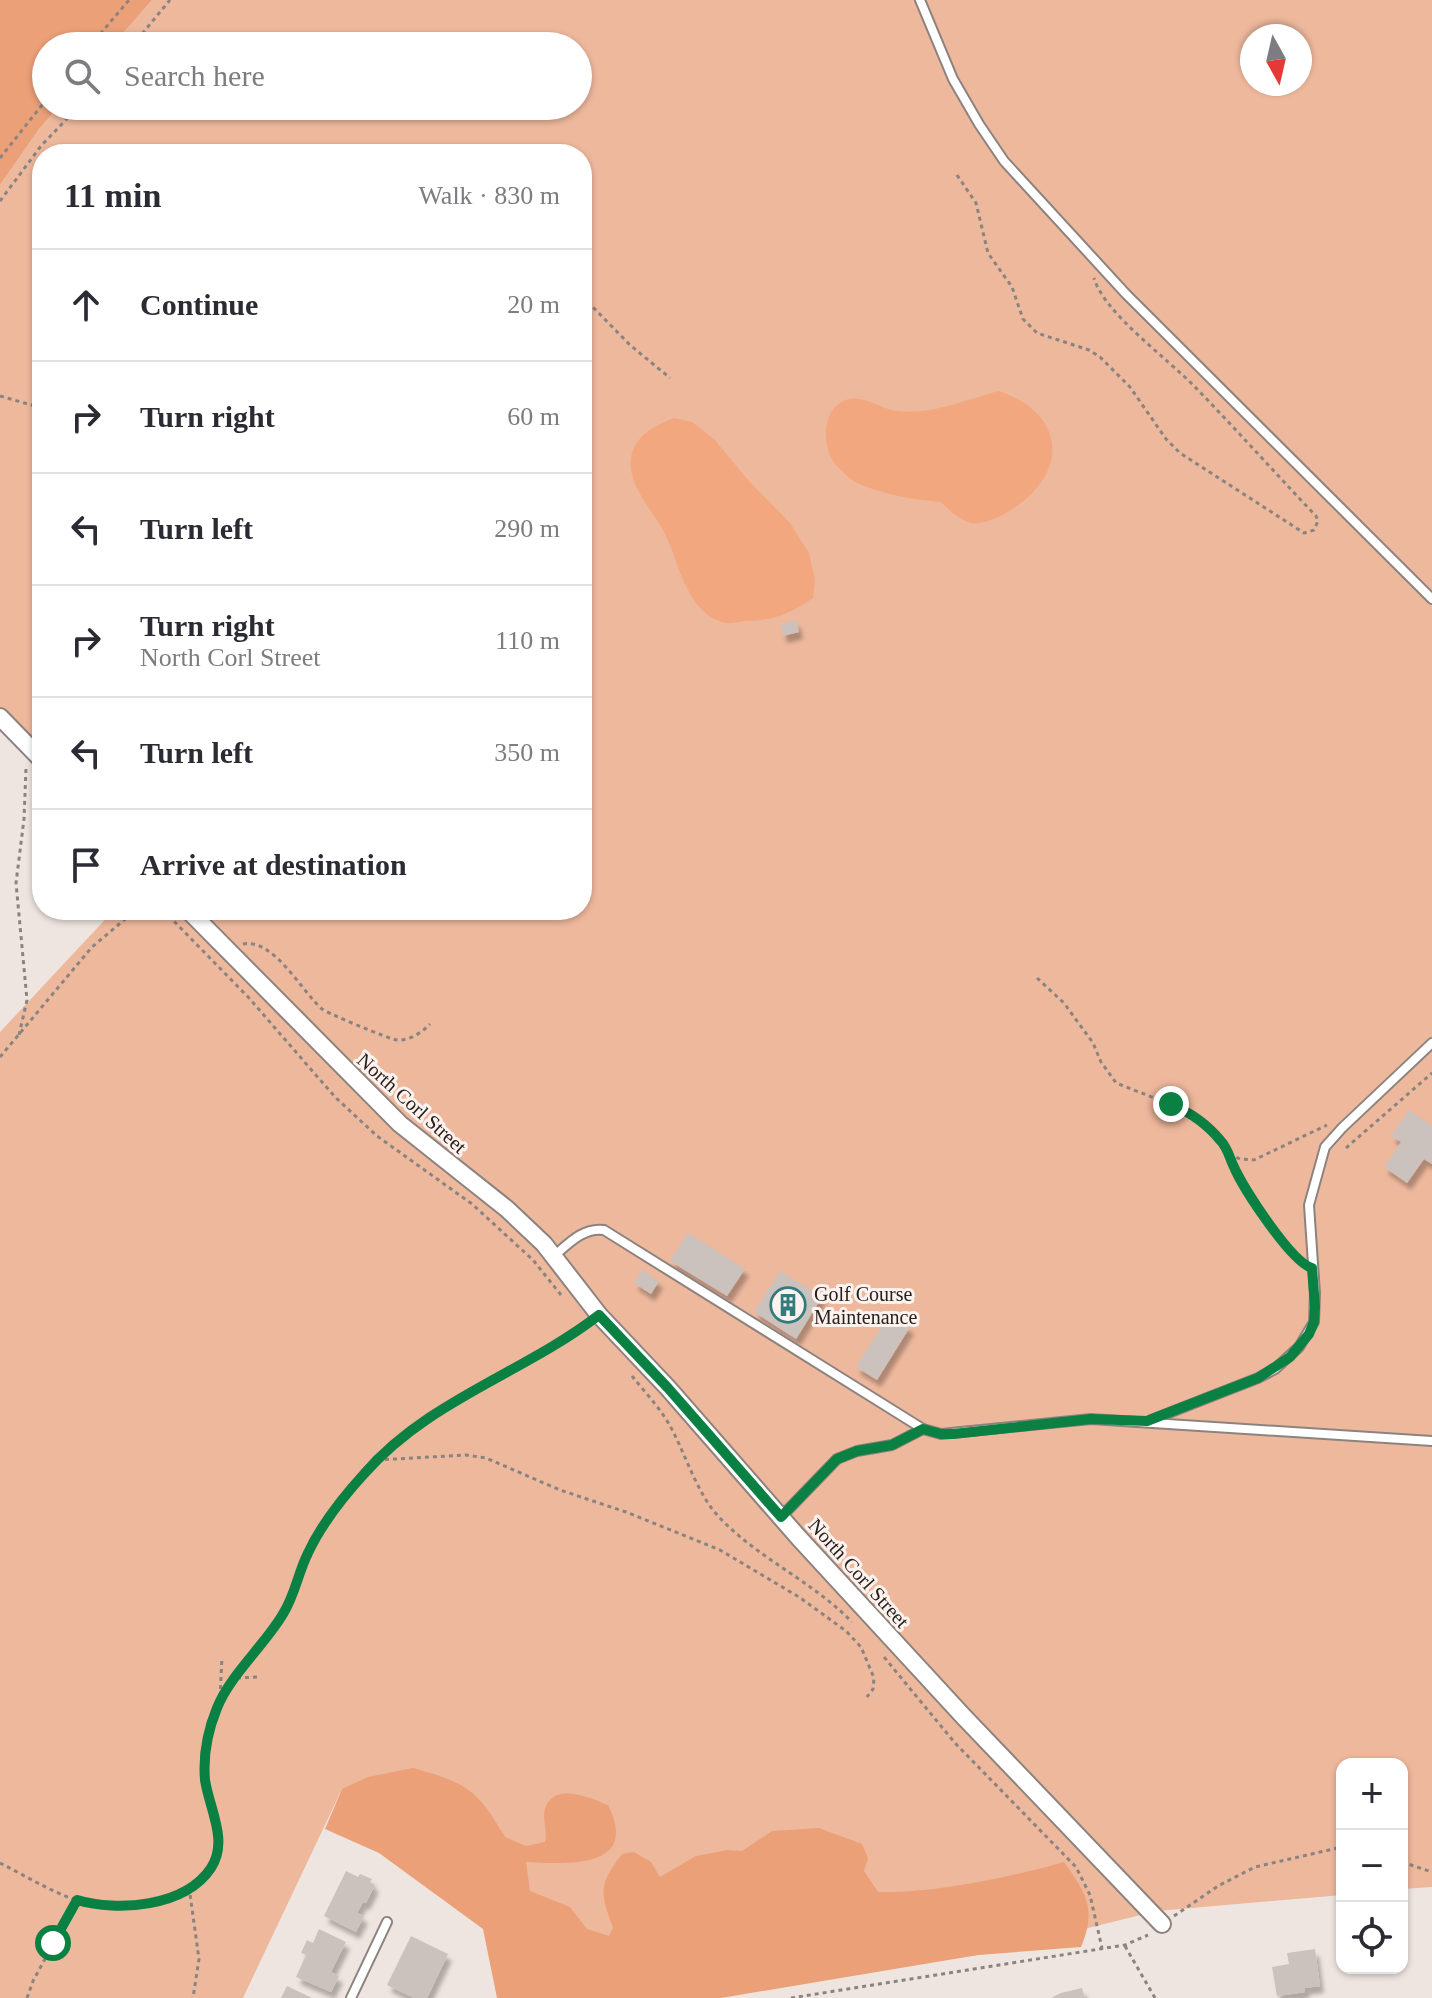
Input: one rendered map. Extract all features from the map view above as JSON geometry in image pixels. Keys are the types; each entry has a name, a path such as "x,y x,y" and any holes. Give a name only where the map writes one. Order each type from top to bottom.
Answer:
{"street":[{"path":"0,717 32,750"},
{"name":"North Corl Street","path":"198,920 400,1124 507,1209 554,1256 592,1320 668,1388 963,1716 1162,1924"}],"lane":[{"path":"920,0 953,79 1004,161 1126,294 1432,599"},
{"path":"1147,1421 1258,1378 1290,1357 1309,1334 1314,1322 1315,1293 1309,1205 1325,1147 1432,1043"},
{"path":"554,1256 585,1231 595,1228 616,1235 923,1429 941,1434 1078,1420 1147,1421 1280,1433 1432,1441"},
{"path":"781,1517 837,1459 857,1451 892,1445 923,1429"},
{"path":"351,1998 387,1922"}],"path":[{"path":"102,32 129,0"},
{"path":"144,32 170,0"},
{"path":"0,158 32,118"},
{"path":"43,144 66,120"},
{"path":"0,201 32,158"},
{"path":"957,175 976,203 988,253 1012,287 1019,311 1030,327 1050,339 1089,350 1100,357 1130,387 1166,439 1180,453 1304,533 1314,530 1318,521 1316,516 1192,383 1118,314 1101,294 1093,273 1097,262"},
{"path":"592,306 630,345 670,378"},
{"path":"0,396 32,405"},
{"path":"19,1035 27,1000 16,883 24,819 24,780 26,767 32,760"},
{"path":"0,1057 92,947 124,920"},
{"path":"173,920 267,1017 343,1105 397,1152 472,1204 533,1260 562,1296"},
{"path":"232,955 242,944 259,946 297,977 322,1009 388,1037 407,1039 430,1024"},
{"path":"1037,978 1064,1003 1093,1043 1101,1062 1116,1083 1190,1112 1218,1137 1234,1168 1281,1239 1296,1259 1312,1268"},
{"path":"1346,1148 1432,1073"},
{"path":"1229,1154 1254,1160 1327,1125"},
{"path":"577,1315 592,1320"},
{"path":"0,1863 77,1900 106,1906 163,1899 189,1887 211,1868 219,1846 204,1764 211,1727 220,1701 283,1615 316,1538 348,1493 399,1439 464,1395 592,1320"},
{"path":"632,1376 669,1423 717,1516 747,1542 810,1585 859,1629"},
{"path":"377,1460 466,1455 486,1458 560,1490 615,1507 720,1550 799,1597 846,1631 861,1647 874,1678 873,1689 867,1697"},
{"path":"877,1647 955,1743 1076,1867 1090,1895 1102,1948"},
{"path":"220,1701 222,1657"},
{"path":"236,1678 257,1677"},
{"path":"791,1998 1125,1945 1151,1933 1218,1886 1255,1867 1336,1848"},
{"path":"1408,1864 1432,1872"},
{"path":"189,1887 199,1959 193,1998"},
{"path":"27,1998 37,1973 77,1900"},
{"path":"1125,1945 1155,1998"}],"shaded area":[{"path":"0,0 152,0 124,32 32,32 32,120 47,120 0,185"},
{"path":"152,0 1432,0 1432,1887 1408,1889 1408,1758 1336,1758 1336,1896 1157,1911 978,1955 694,1998 342,1789 243,1998 0,1998 0,1032 105,920 592,920 592,144 32,144 32,750 0,717 0,185 47,120 592,120 592,32 124,32"},
{"path":"999,391 1022,402 1039,416 1049,431 1052,448 1050,465 1041,482 1006,513 989,521 971,523 958,517 941,502 898,496 857,483 839,468 829,452 826,442 828,421 837,405 846,400 858,399 906,412 946,406"},
{"path":"674,418 692,422 714,439 790,523 809,553 815,579 813,598 776,617 726,623 712,618 693,598 663,530 636,486 631,467 633,450 641,437"},
{"path":"413,1768 446,1778 469,1790 486,1808 505,1837 526,1846 545,1842 545,1809 556,1796 573,1794 608,1805 616,1826 615,1842 607,1852 578,1862 526,1862 530,1891 570,1907 587,1929 609,1936 613,1928 604,1897 605,1882 622,1854 634,1852 651,1862 660,1877 696,1856 728,1850 742,1851 772,1831 819,1828 862,1844 868,1858 864,1871 878,1892 971,1883 1064,1862 1087,1902 1086,1934 1081,1947 978,1955 721,1998 497,1998 483,1929 379,1853 325,1829 342,1789 368,1777"}],"building":[{"path":"796,620 799,632 783,636 781,624"},
{"path":"1409,1110 1432,1126 1432,1164 1424,1159 1407,1183 1384,1167 1401,1142 1391,1136"},
{"path":"688,1233 745,1269 727,1296 670,1261"},
{"path":"642,1270 659,1281 651,1294 634,1283"},
{"name":"Golf Course Maintenance","path":"780,1271 822,1297 796,1339 754,1312"},
{"path":"889,1315 910,1327 877,1380 856,1367"},
{"path":"346,1871 372,1879 370,1882 375,1885 357,1913 364,1916 356,1932 324,1916"},
{"path":"319,1929 346,1942 331,1972 339,1976 331,1992 296,1977 306,1955 301,1953 307,1940 313,1943"},
{"path":"411,1936 448,1954 427,1998 414,1998 387,1985"},
{"path":"1315,1949 1320,1986 1305,1988 1305,1992 1277,1996 1272,1967 1289,1964 1287,1953"},
{"path":"287,1986 312,1998 281,1998"},
{"path":"1082,1988 1085,1998 1051,1998 1061,1993"}],"place":[{"name":"Golf Course Maintenance","path":"788,1305"}],"route":[{"path":"53,1943 77,1900 106,1906 163,1899 189,1887 211,1868 219,1846 204,1764 216,1710 223,1694 283,1615 308,1552 363,1474 407,1433 484,1382 542,1352 599,1315 781,1517 837,1459 857,1451 892,1445 923,1429 953,1434 1091,1419 1147,1421 1275,1369 1299,1347 1314,1322 1312,1268 1296,1259 1281,1239 1234,1168 1227,1149 1218,1137 1190,1112 1171,1104"}]}
